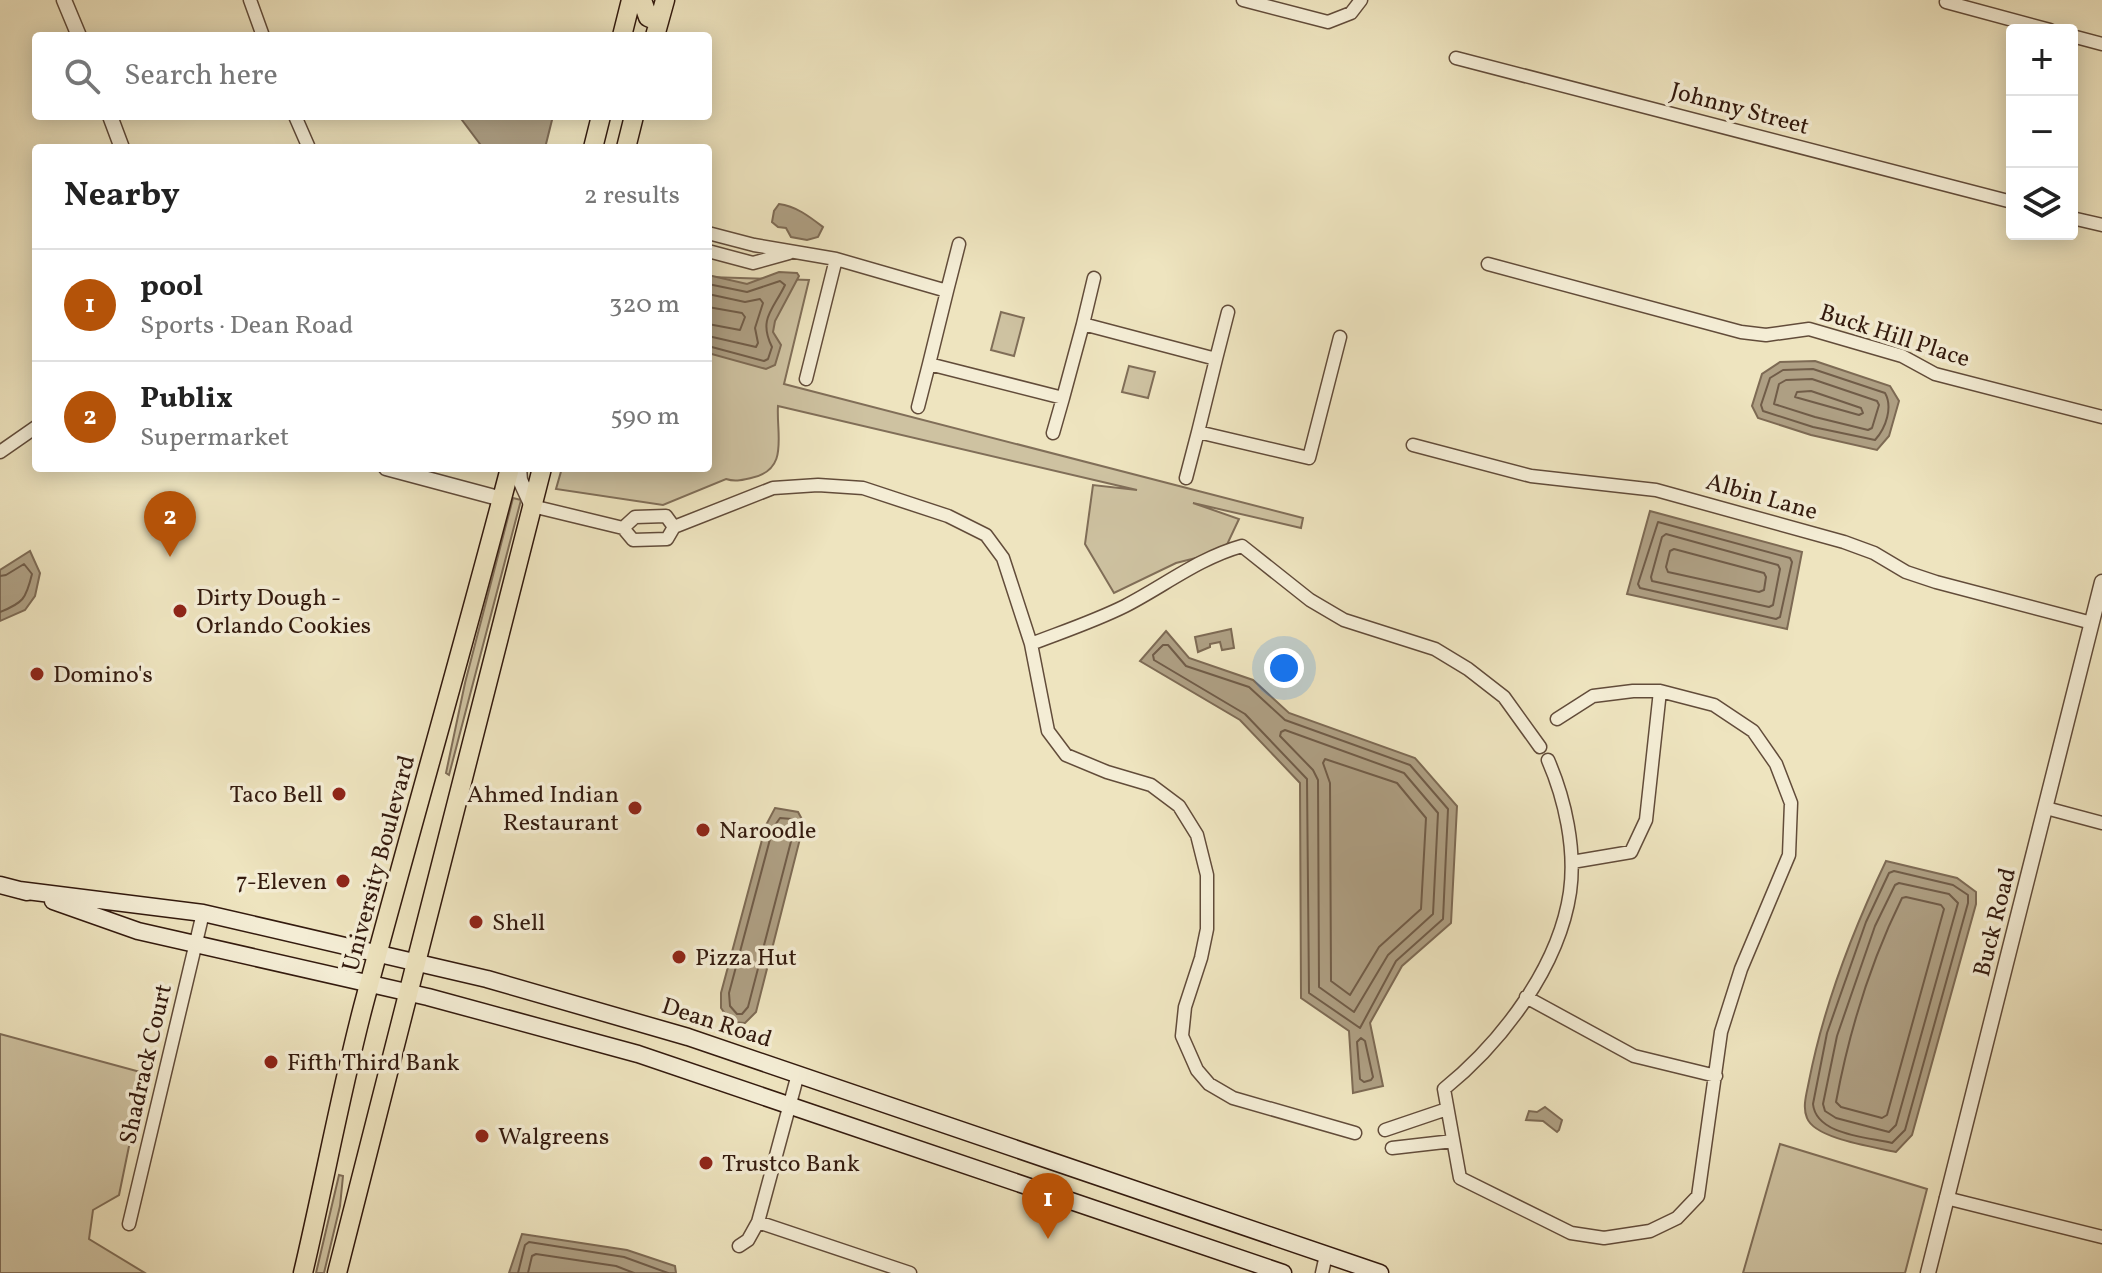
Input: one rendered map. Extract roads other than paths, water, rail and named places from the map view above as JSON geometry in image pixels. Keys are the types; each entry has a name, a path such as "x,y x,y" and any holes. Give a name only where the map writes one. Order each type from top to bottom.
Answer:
{"main road":[{"path":"623,32 631,0"},
{"path":"642,0 648,17 657,29"},
{"path":"657,29 665,0"},
{"path":"594,144 600,120"},
{"path":"627,144 633,120"},
{"name":"University Boulevard","path":"303,1273 370,984 509,472"},
{"path":"337,1273 541,472"},
{"name":"Dean Road","path":"0,885 138,931 567,1033 698,1073 1283,1273"},
{"name":"Dean Road","path":"19,890 203,913 416,962 624,1017 1380,1273"}],"street":[{"path":"64,0 77,32"},
{"path":"250,0 262,32"},
{"path":"1243,0 1328,22 1351,13 1361,0"},
{"path":"1946,2 2028,24"},
{"path":"2078,38 2102,44"},
{"name":"Johnny Street","path":"1456,58 2006,200"},
{"path":"112,120 120,144"},
{"path":"297,120 307,144"},
{"path":"2078,219 2102,225"},
{"path":"712,234 836,259 947,291"},
{"path":"918,407 959,244"},
{"path":"712,252 753,263 792,252"},
{"path":"806,379 836,259"},
{"name":"Buck Hill Place","path":"1488,264 1741,332 1766,335 1809,329 1902,356 1935,374 2102,417"},
{"path":"1053,433 1094,278"},
{"path":"1186,478 1228,312"},
{"path":"1083,324 1216,359"},
{"path":"1198,432 1309,458 1340,337"},
{"path":"929,364 1063,398"},
{"path":"0,452 32,430"},
{"name":"Albin Lane","path":"1413,445 1531,476 1656,490 1844,542 1874,553 1906,572 1936,582 2092,623"},
{"path":"401,472 502,499"},
{"path":"519,472 532,506 623,528 633,540 667,539 674,527 773,488 818,485 863,488 948,516 986,535 1003,558 1031,644 1048,731 1066,755 1151,785 1179,806 1197,835 1207,875 1207,929 1185,1007 1182,1036 1197,1070 1209,1084 1233,1098 1355,1133"},
{"path":"623,528 635,517 666,516 674,527"},
{"path":"1031,644 1123,607 1187,569 1242,546 1310,600 1344,620 1435,649 1468,669 1504,697 1540,747"},
{"name":"Buck Road","path":"1928,1273 2102,582"},
{"path":"1548,760 1560,788 1572,862 1570,893 1556,943 1526,997 1499,1034 1444,1089 1460,1178 1571,1233 1604,1238 1650,1231 1677,1218 1698,1196 1721,1032 1741,969 1789,855 1791,803 1776,764 1753,731 1714,705 1660,691 1633,691 1593,696 1557,719"},
{"path":"1572,862 1631,852 1646,820 1660,691"},
{"path":"2046,808 2102,823"},
{"name":"Shadrack Court","path":"129,1224 203,913"},
{"path":"1526,997 1634,1056 1716,1076"},
{"path":"739,1246 748,1240 758,1222 798,1074"},
{"path":"1385,1130 1447,1109"},
{"path":"1392,1148 1453,1141"},
{"path":"1946,1198 2101,1232"},
{"path":"758,1222 910,1273"},
{"path":"1322,1273 1326,1255"},
{"path":"859,1273 863,1257"}],"water":[{"path":"462,120 552,120 546,144 480,144"},
{"path":"779,204 797,210 823,227 818,237 807,240 791,237 786,228 772,222"},
{"path":"779,272 797,273 799,276 775,321 773,332 781,345 775,365 766,369 712,354 712,276 747,284"},
{"path":"1815,361 1890,386 1899,401 1889,436 1877,450 1811,435 1758,418 1752,406 1762,374 1780,362"},
{"path":"1650,511 1802,552 1787,629 1627,594"},
{"path":"30,551 40,573 35,596 25,610 0,621 0,570"},
{"path":"1231,629 1234,648 1222,650 1220,642 1198,652 1195,637"},
{"path":"1166,631 1189,658 1253,680 1289,713 1415,758 1457,806 1451,923 1402,966 1370,1023 1383,1086 1353,1093 1349,1031 1301,998 1300,783 1240,720 1140,661"},
{"path":"775,808 798,812 804,823 756,1012 745,1023 731,1022 721,1008 721,993 766,825"},
{"path":"1886,861 1957,878 1976,892 1976,904 1912,1135 1896,1152 1833,1137 1812,1125 1805,1109 1815,1052 1831,996"},
{"path":"1545,1107 1562,1120 1557,1132 1543,1121 1526,1120 1529,1111 1537,1112"},
{"path":"522,1234 627,1250 675,1266 676,1273 509,1273"}],"place":[{"name":"Publix","path":"170,557"},
{"name":"Dirty Dough - Orlando Cookies","path":"180,611"},
{"name":"Domino's","path":"37,674"},
{"name":"Taco Bell","path":"339,794"},
{"name":"Ahmed Indian Restaurant","path":"635,808"},
{"name":"Naroodle","path":"703,830"},
{"name":"7-Eleven","path":"343,881"},
{"name":"Shell","path":"476,922"},
{"name":"Pizza Hut","path":"679,957"},
{"name":"Fifth Third Bank","path":"271,1062"},
{"name":"Walgreens","path":"482,1136"},
{"name":"Trustco Bank","path":"706,1163"},
{"name":"pool","path":"1048,1239"}]}
